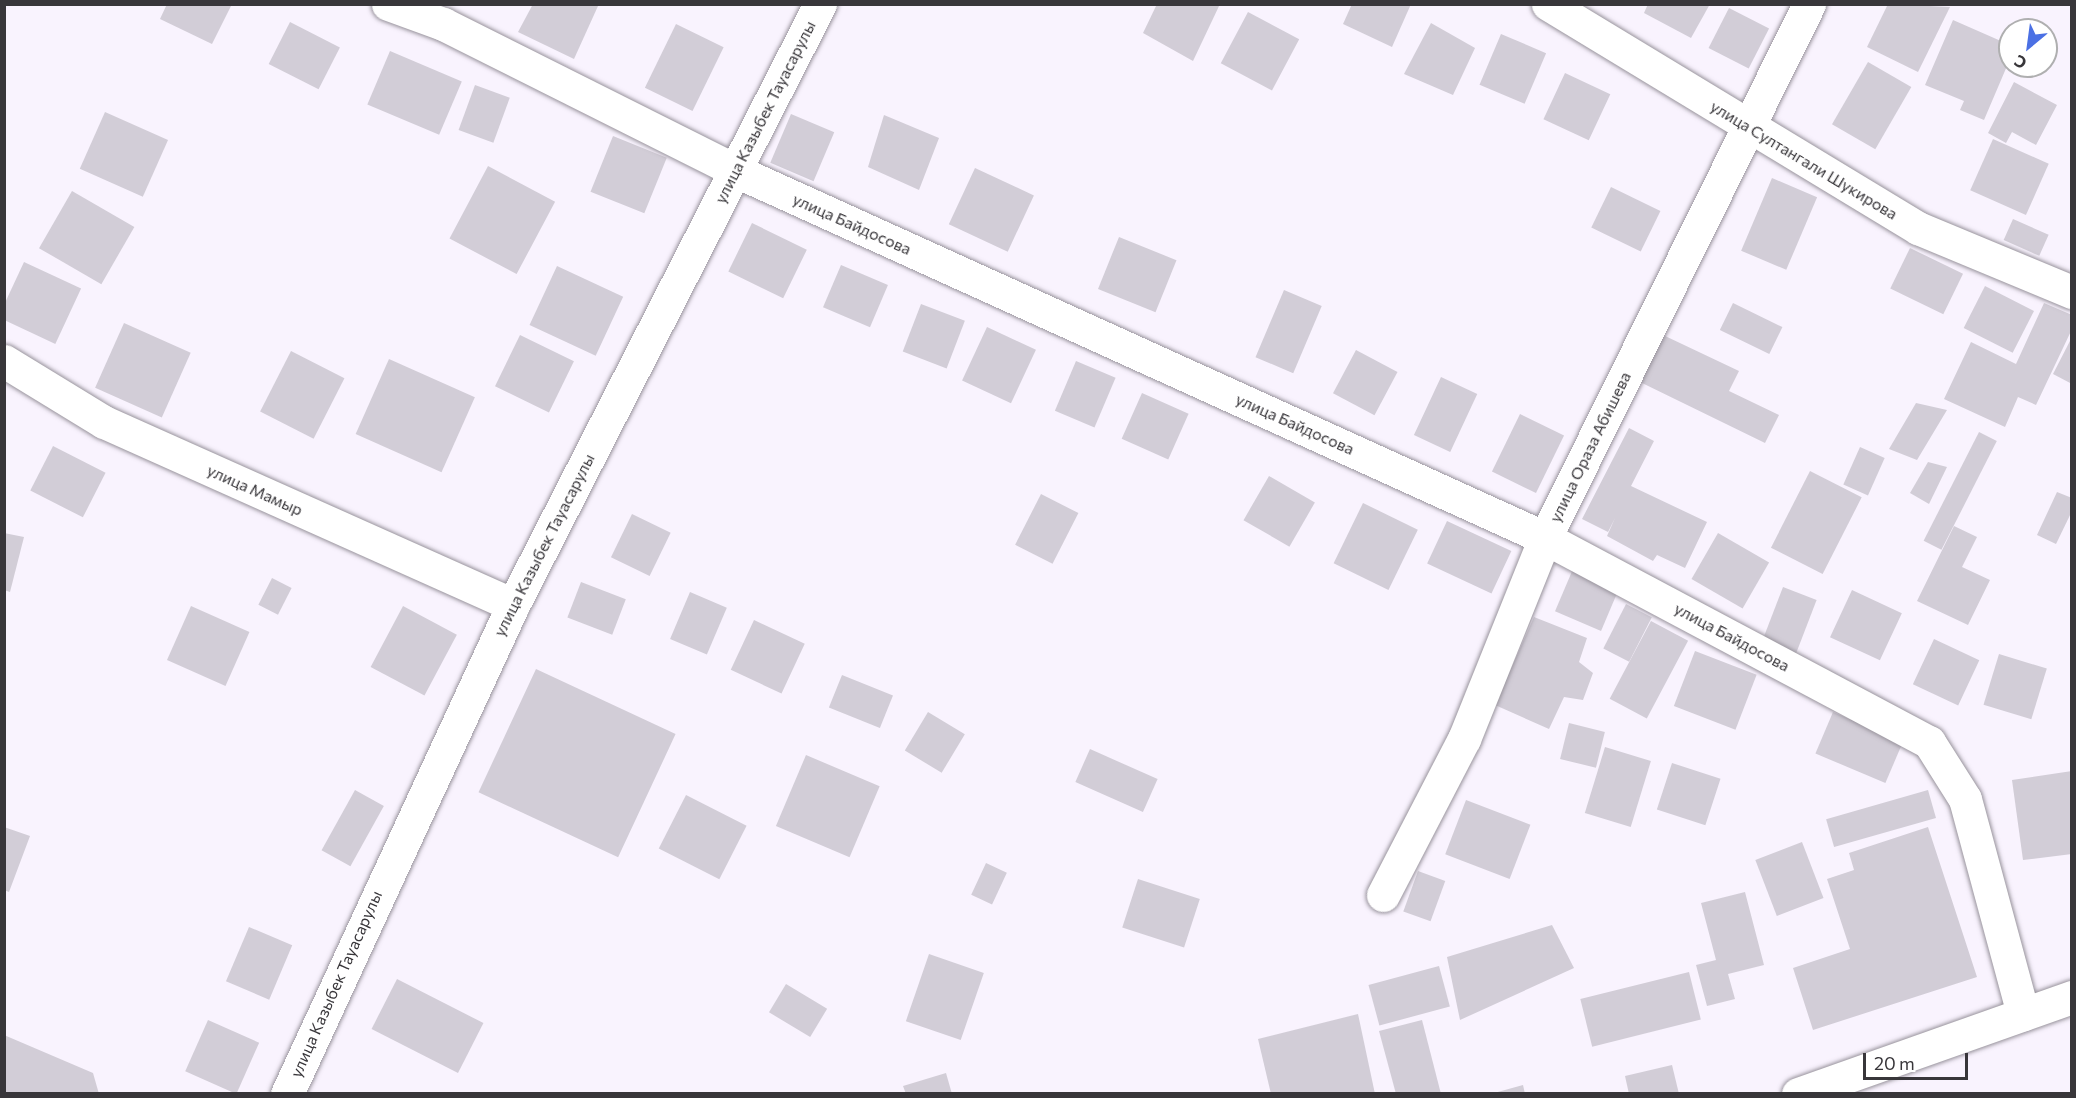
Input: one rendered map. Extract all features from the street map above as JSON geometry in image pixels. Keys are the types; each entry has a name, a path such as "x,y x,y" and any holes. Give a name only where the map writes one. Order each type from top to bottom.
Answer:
{"street":[{"name":"улица Байдосова","path":"388,4 443,24 736,171 1545,538 1929,742 1965,799 2023,1014"},
{"name":"улица Казыбек Тауасарулы","path":"287,1094 513,605 820,4"},
{"name":"улица Султангали Шукирова","path":"1548,4 1746,126 1918,228 2072,292"},
{"name":"улица Ораза Абишева","path":"1383,895 1464,739 1545,538 1746,126 1809,4"},
{"name":"улица Мамыр","path":"4,361 104,422 513,605"},
{"path":"1798,1094 2072,997"}],"building":[{"path":"167,4 232,4 212,44 160,19"},
{"path":"533,4 598,6 574,59 518,32"},
{"path":"1157,4 1220,4 1193,61 1143,33"},
{"path":"1352,4 1411,4 1392,47 1343,24"},
{"path":"1648,4 1710,4 1691,38 1644,13"},
{"path":"1888,4 1950,7 1918,72 1867,47"},
{"path":"1729,8 1769,28 1749,69 1709,48"},
{"path":"1248,12 1299,39 1272,90 1221,63"},
{"path":"1953,20 1998,40 1998,78 2002,78 1984,120 1960,110 1964,101 1925,85"},
{"path":"290,22 340,47 319,89 269,64"},
{"path":"1431,23 1475,48 1453,95 1404,74"},
{"path":"676,24 724,47 693,111 645,88"},
{"path":"1501,34 1546,53 1525,104 1480,85"},
{"path":"390,51 462,81 439,135 367,104"},
{"path":"1868,62 1911,87 1875,149 1832,124"},
{"path":"1565,73 1610,94 1589,140 1543,119"},
{"path":"2014,82 2057,105 2036,145 2012,132 2006,143 1988,133"},
{"path":"475,85 510,98 493,143 459,130"},
{"path":"105,112 168,140 143,197 80,169"},
{"path":"791,114 834,132 814,181 770,163"},
{"path":"884,115 939,138 919,190 868,167"},
{"path":"613,136 667,158 644,213 591,192"},
{"path":"1993,139 2049,164 2026,215 1970,190"},
{"path":"488,166 555,202 517,274 450,238"},
{"path":"975,168 1034,195 1008,252 949,224"},
{"path":"1772,178 1817,197 1786,270 1741,251"},
{"path":"1611,187 1660,211 1641,252 1591,227"},
{"path":"72,191 134,227 101,284 39,248"},
{"path":"2013,219 2049,235 2039,256 2004,240"},
{"path":"752,223 807,250 783,298 728,272"},
{"path":"1119,237 1176,260 1156,312 1098,289"},
{"path":"1910,248 1963,274 1943,314 1890,288"},
{"path":"24,262 81,289 55,344 4,320 4,305"},
{"path":"841,265 888,285 870,327 823,307"},
{"path":"557,266 623,297 596,356 530,325"},
{"path":"1985,286 2034,311 2013,353 1964,328"},
{"path":"1284,290 1322,306 1293,373 1255,357"},
{"path":"1733,303 1782,327 1769,354 1720,330"},
{"path":"2044,303 2072,315 2072,329 2036,405 2018,397 2005,427 1944,399 1971,342 2016,364"},
{"path":"921,304 965,321 947,368 903,352"},
{"path":"124,323 191,353 162,418 95,388"},
{"path":"987,327 1036,350 1011,403 962,380"},
{"path":"520,335 574,361 549,413 495,386"},
{"path":"1663,335 1739,371 1729,391 1779,415 1765,443 1640,382"},
{"path":"2072,337 2072,384 2053,374"},
{"path":"1356,350 1397,372 1374,415 1333,393"},
{"path":"291,351 344,378 314,439 260,412"},
{"path":"389,359 475,397 442,472 356,434"},
{"path":"1076,361 1116,378 1094,428 1055,411"},
{"path":"1441,377 1477,394 1450,452 1414,435"},
{"path":"1142,393 1189,414 1168,459 1122,439"},
{"path":"1916,403 1947,410 1917,460 1889,449"},
{"path":"1520,414 1564,435 1536,493 1492,472"},
{"path":"1629,428 1654,441 1631,486 1707,522 1685,568 1657,555 1653,561 1607,536 1615,518 1608,532 1582,519"},
{"path":"1979,432 1997,441 1941,550 1924,541"},
{"path":"53,446 106,473 83,517 30,491"},
{"path":"1860,447 1885,458 1868,495 1843,484"},
{"path":"1928,462 1947,467 1929,504 1910,493"},
{"path":"1810,471 1862,497 1823,574 1771,548"},
{"path":"1269,476 1315,502 1289,547 1244,520"},
{"path":"2057,492 2072,498 2072,511 2056,544 2037,535"},
{"path":"1041,494 1078,513 1053,564 1015,545"},
{"path":"1363,503 1418,530 1388,590 1334,563"},
{"path":"632,514 671,533 650,576 611,557"},
{"path":"1447,521 1511,551 1491,594 1427,564"},
{"path":"1954,526 1977,537 1962,567 1990,580 1968,625 1917,601"},
{"path":"4,533 24,537 10,592 4,590"},
{"path":"1718,533 1769,563 1743,608 1692,579"},
{"path":"1573,569 1619,589 1601,631 1555,611"},
{"path":"272,578 292,588 278,615 258,605"},
{"path":"581,582 626,599 612,635 567,617"},
{"path":"1783,587 1817,600 1795,655 1762,642"},
{"path":"1852,590 1902,613 1880,660 1830,637"},
{"path":"690,592 727,608 707,655 670,639"},
{"path":"1626,604 1652,617 1629,662 1603,649"},
{"path":"191,606 249,632 225,686 167,660"},
{"path":"403,606 457,635 424,696 371,667"},
{"path":"1534,617 1587,638 1579,662 1593,673 1583,700 1564,697 1549,729 1495,705"},
{"path":"754,620 805,644 782,694 731,670"},
{"path":"1651,621 1688,641 1647,718 1610,699"},
{"path":"1934,639 1979,660 1958,705 1913,684"},
{"path":"1695,651 1757,675 1735,730 1674,706"},
{"path":"1999,654 2047,669 2031,719 1984,705"},
{"path":"536,669 676,734 618,857 479,792"},
{"path":"842,675 893,696 880,728 829,707"},
{"path":"928,712 965,734 942,773 905,751"},
{"path":"1833,712 1903,742 1885,783 1815,753"},
{"path":"1569,723 1605,732 1596,768 1560,759"},
{"path":"1605,747 1651,761 1631,827 1585,813"},
{"path":"1090,749 1158,779 1143,812 1075,782"},
{"path":"806,755 880,786 850,857 776,826"},
{"path":"1672,763 1721,779 1705,825 1657,810"},
{"path":"2072,771 2072,854 2023,860 2012,780"},
{"path":"355,790 384,806 350,866 322,850"},
{"path":"1928,790 1936,818 1834,847 1826,819"},
{"path":"686,795 747,826 719,879 659,848"},
{"path":"1466,800 1530,825 1510,879 1445,854"},
{"path":"4,827 30,836 9,892 4,890"},
{"path":"1928,827 1977,977 1813,1030 1793,968 1850,949 1827,879 1854,870 1849,853"},
{"path":"1802,842 1824,898 1777,916 1755,860"},
{"path":"986,863 1007,873 992,904 971,895"},
{"path":"1418,871 1445,881 1431,921 1403,911"},
{"path":"1138,879 1200,899 1184,948 1122,928"},
{"path":"1745,892 1764,965 1728,974 1735,999 1707,1006 1696,965 1716,960 1701,903"},
{"path":"1552,925 1574,968 1460,1020 1447,957"},
{"path":"249,927 292,945 269,1000 226,981"},
{"path":"929,954 984,973 961,1040 906,1021"},
{"path":"1439,966 1450,1007 1379,1025 1368,985"},
{"path":"1689,972 1701,1020 1592,1047 1580,999"},
{"path":"397,979 483,1023 458,1073 372,1029"},
{"path":"786,984 827,1009 810,1037 769,1012"},
{"path":"1358,1014 1375,1094 1271,1094 1258,1039"},
{"path":"208,1020 259,1043 236,1094 185,1071"},
{"path":"1422,1020 1441,1094 1396,1094 1379,1031"},
{"path":"4,1035 93,1073 99,1094 4,1094"},
{"path":"1672,1065 1679,1094 1629,1094 1625,1076"},
{"path":"946,1073 952,1094 906,1094 903,1086"},
{"path":"1523,1085 1525,1094 1494,1094 1494,1093"}]}
